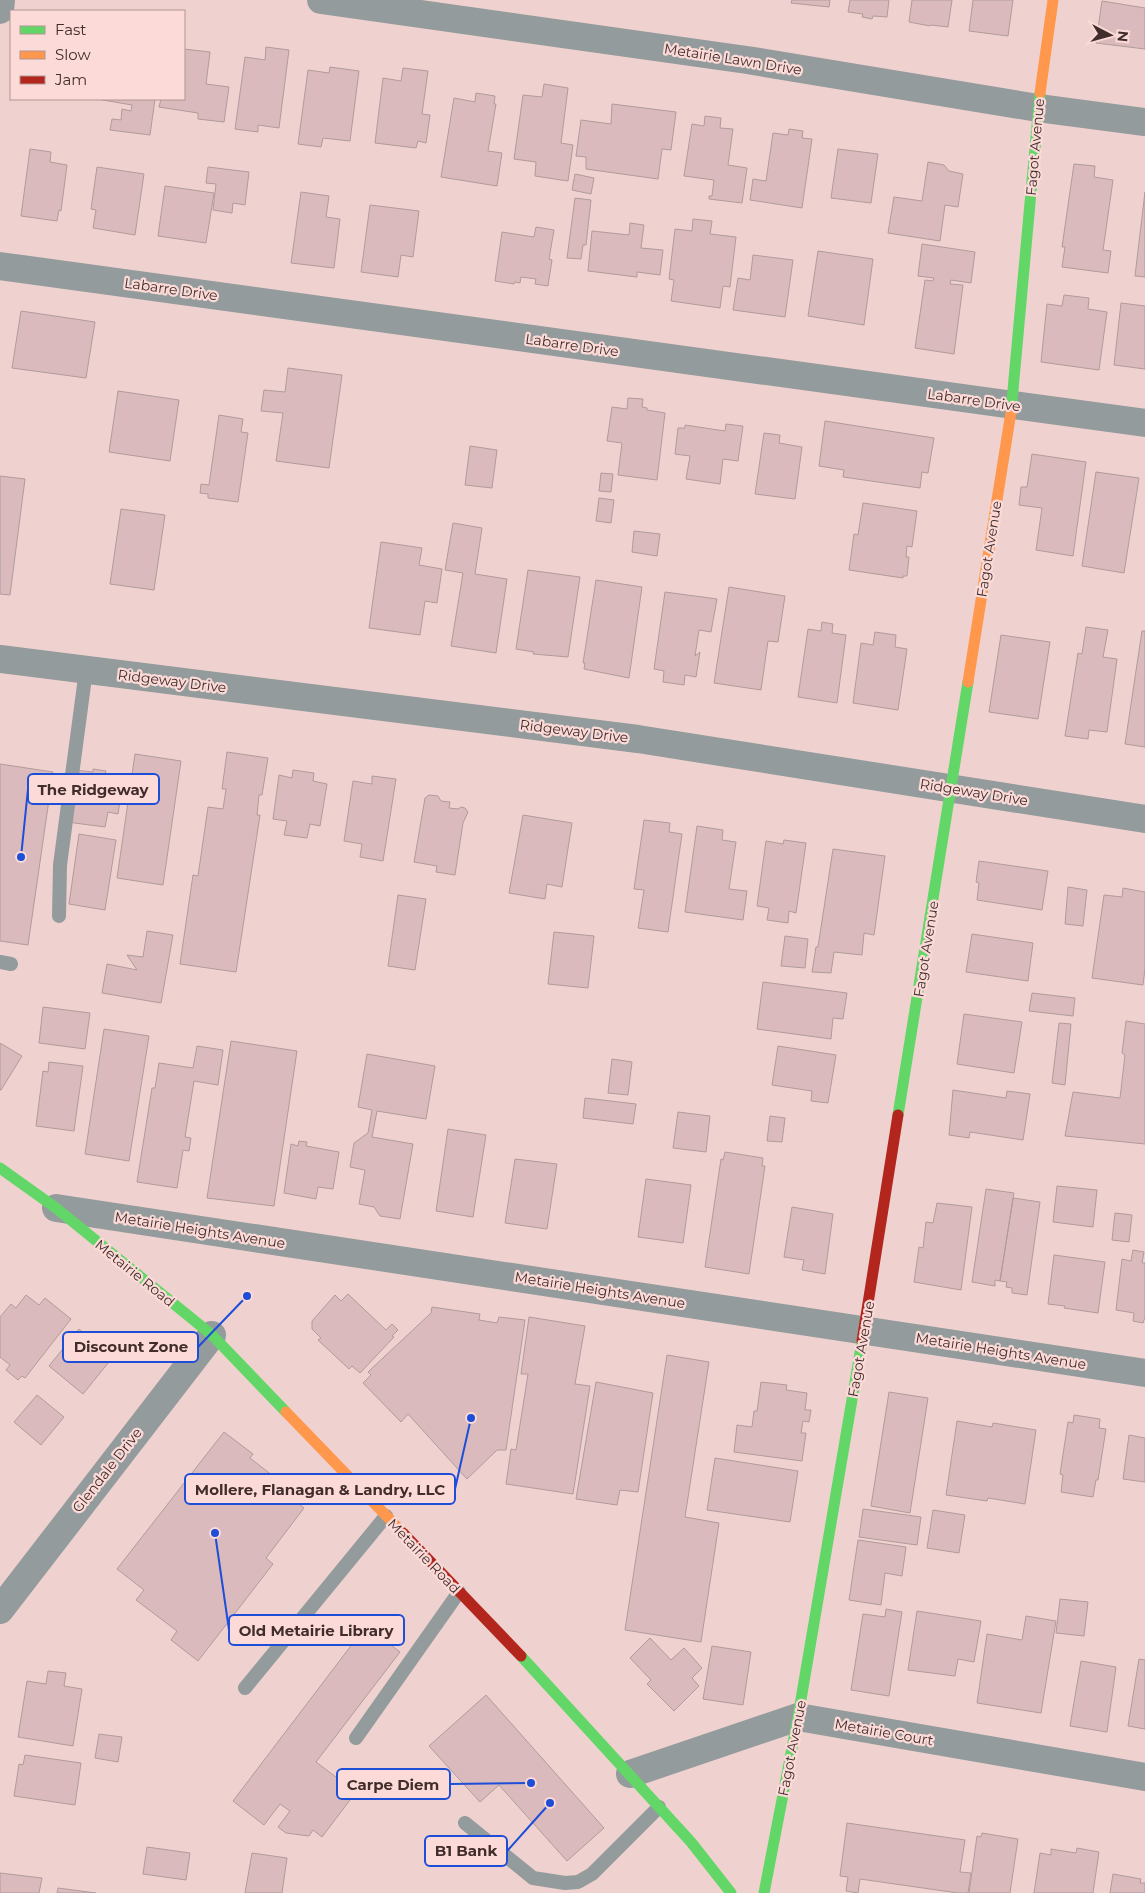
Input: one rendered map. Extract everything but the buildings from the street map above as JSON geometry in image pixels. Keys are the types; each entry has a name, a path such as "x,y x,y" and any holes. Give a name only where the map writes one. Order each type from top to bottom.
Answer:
{"street":[{"path":"0,10 1,0"},
{"name":"Metairie Lawn Drive","path":"321,0 747,60 1038,108 1145,122"},
{"name":"Fagot Avenue","path":"764,1893 798,1717 864,1330 1012,405 1038,108 1053,0"},
{"name":"Labarre Drive","path":"0,266 1145,423"},
{"name":"Ridgeway Drive","path":"0,659 638,739 1145,818"},
{"name":"Metairie Road","path":"0,1168 56,1208 212,1335 559,1696 691,1842 731,1893"},
{"name":"Metairie Heights Avenue","path":"56,1208 1145,1373"},
{"name":"Glendale Drive","path":"1,1607 212,1335"},
{"name":"Metairie Court","path":"630,1774 798,1717 1145,1777"}],"lane":[{"path":"59,916 60,864 86,670"},
{"path":"245,1688 386,1516"},
{"path":"356,1738 460,1592"},
{"path":"465,1823 533,1878 565,1883 578,1882 592,1874 659,1807"}],"traffic: fast":[{"path":"1011,412 1040,93"},
{"path":"898,1115 968,682"},
{"path":"0,1168 56,1208 212,1335 286,1412"},
{"path":"764,1893 798,1717 862,1341"},
{"path":"521,1656 691,1842 731,1893"}],"traffic: slow":[{"path":"1040,93 1053,0"},
{"path":"968,682 1011,412"},
{"path":"286,1412 403,1533"}],"traffic: jam":[{"path":"862,1341 898,1115"},
{"path":"403,1533 521,1656"}],"place":[{"name":"The Ridgeway","path":"21,857"},
{"name":"Discount Zone","path":"247,1296"},
{"name":"Mollere, Flanagan & Landry, LLC","path":"471,1418"},
{"name":"Old Metairie Library","path":"215,1533"},
{"name":"Carpe Diem","path":"531,1783"},
{"name":"B1 Bank","path":"550,1803"}]}
